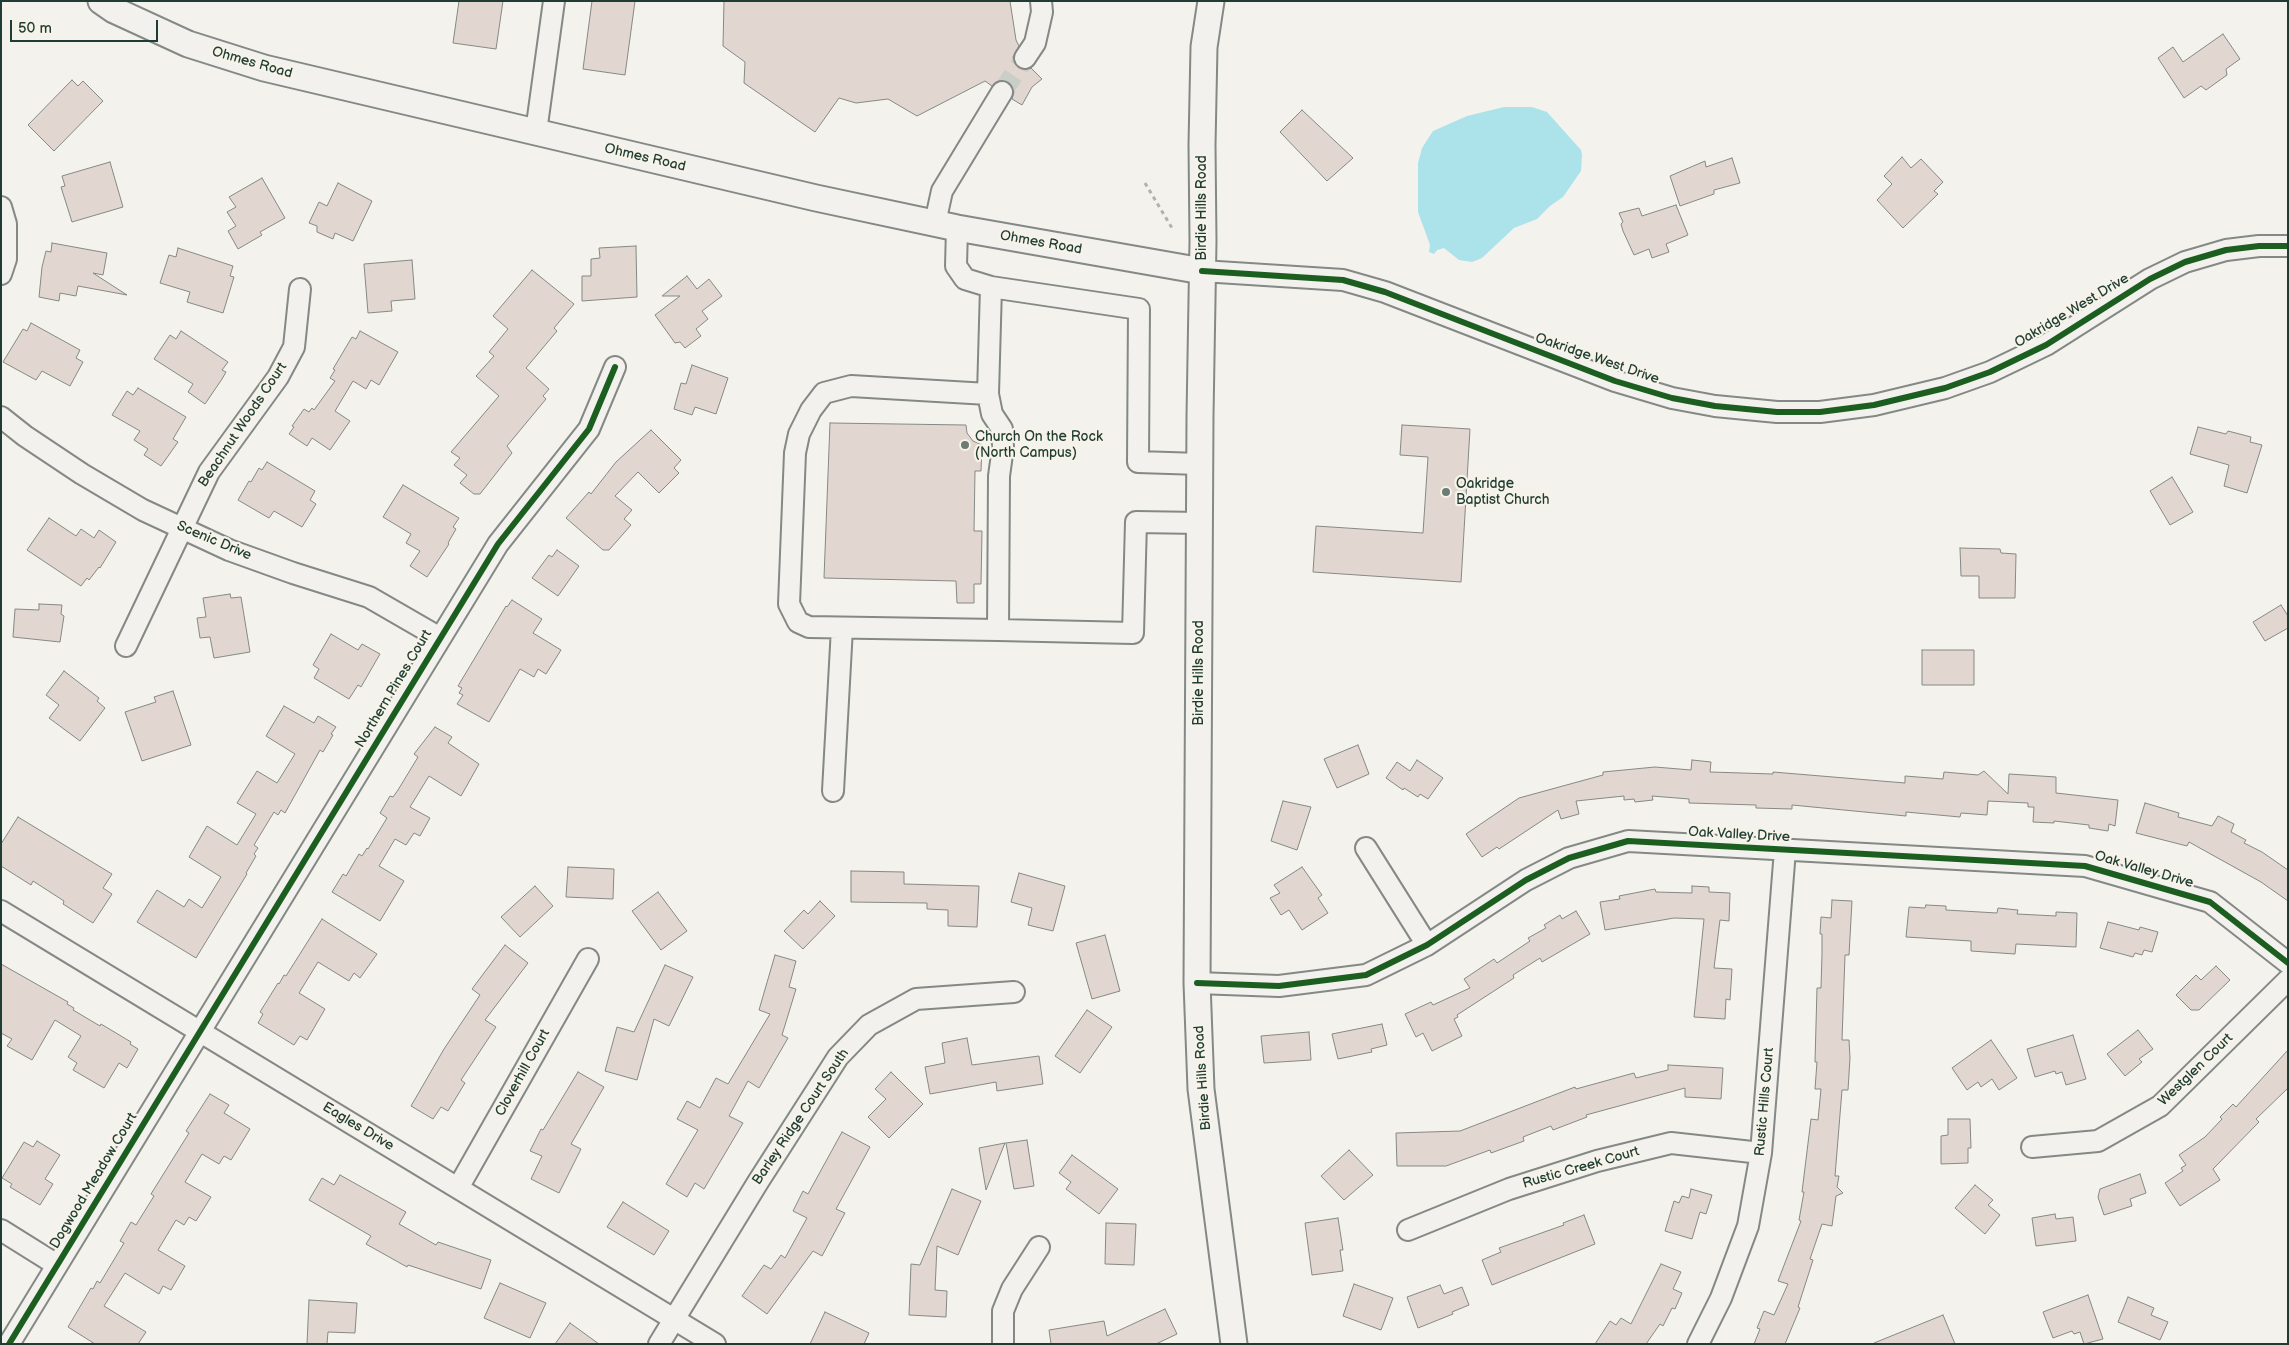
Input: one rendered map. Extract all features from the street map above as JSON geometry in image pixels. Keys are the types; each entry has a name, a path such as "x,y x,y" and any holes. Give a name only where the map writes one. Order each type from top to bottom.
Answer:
{"main road":[{"name":"Ohmes Road","path":"100,1 114,10 188,44 264,68 789,192 946,226 1202,270"},
{"name":"Birdie Hills Road","path":"1211,1 1204,48 1198,983 1201,1089 1234,1344"}],"street":[{"path":"536,132 554,1"},
{"path":"1025,58 1035,43 1042,12 1041,1"},
{"path":"1002,92 942,191 946,226 956,266 965,279 991,287 1139,309 1138,462 1200,464"},
{"path":"1,207 6,232 6,258 1,274"},
{"name":"Oakridge West Drive","path":"1202,270 1343,280 1386,292 1615,382 1672,398 1760,411 1820,412 1874,405 1945,388 1990,372 2046,345 2150,279 2185,262 2226,250 2259,246 2288,246"},
{"path":"991,287 988,394 992,414 1002,429 1003,447 999,476 998,630"},
{"name":"Beachnut Woods Court","path":"126,646 210,470 278,377 294,347 300,289"},
{"name":"Northern Pines Court","path":"200,1031 498,544 589,429 615,367"},
{"path":"988,394 851,386 824,393 811,410 799,434 795,453 789,604 798,622 809,628 1133,633 1136,522 1200,523"},
{"name":"Scenic Drive","path":"1,417 25,436 82,474 144,510 229,550 369,597 440,638"},
{"path":"833,791 842,628"},
{"name":"Oak Valley Drive","path":"1198,983 1279,986 1366,975 1427,945 1526,880 1569,858 1628,841 2085,866 2210,902 2288,963"},
{"path":"1366,848 1427,945"},
{"name":"Rustic Hills Court","path":"1698,1344 1721,1298 1748,1226 1761,1154 1784,850"},
{"name":"Eagles Drive","path":"1,911 715,1344"},
{"name":"Cloverhill Court","path":"458,1188 588,959"},
{"name":"Westglen Court","path":"2032,1146 2098,1141 2160,1106 2288,980"},
{"name":"Barley Ridge Court South","path":"659,1344 838,1057 869,1026 916,999 1014,992"},
{"name":"Dogwood Meadow Court","path":"9,1344 200,1031"},
{"name":"Rustic Creek Court","path":"1408,1230 1509,1189 1597,1162 1670,1143 1761,1154"},
{"path":"1,1230 57,1265"},
{"path":"1002,1344 1003,1310 1012,1289 1040,1247"}],"path":[{"path":"1145,183 1172,228"}],"water":[{"path":"1504,107 1532,107 1547,112 1581,150 1581,171 1563,197 1550,206 1537,219 1514,228 1482,258 1472,262 1459,260 1444,248 1437,250 1434,254 1429,252 1430,245 1418,212 1418,163 1422,148 1433,131 1467,116"}],"building":[{"path":"459,1 503,1 496,49 453,43"},
{"path":"592,1 635,1 625,75 583,69"},
{"path":"724,1 1010,1 1016,40 1019,46 1013,57 1014,63 1024,70 1031,68 1042,79 1032,87 1022,105 1012,99 1014,92 1009,82 1002,80 992,86 985,81 917,116 888,99 856,103 839,98 815,132 744,83 745,62 723,46"},
{"path":"2223,34 2240,59 2226,69 2227,75 2206,90 2201,86 2184,98 2158,58 2173,47 2183,62"},
{"path":"72,80 78,86 83,81 103,101 54,151 28,125"},
{"path":"1302,110 1353,158 1327,181 1280,132"},
{"path":"1902,157 1911,168 1921,159 1943,182 1934,191 1938,194 1903,228 1877,200 1892,184 1884,176"},
{"path":"1732,158 1740,183 1714,190 1714,194 1680,206 1670,176 1705,161 1706,167"},
{"path":"110,162 123,207 72,222 61,187 65,186 62,176"},
{"path":"262,178 285,218 260,232 262,235 238,249 228,231 236,226 227,212 236,207 229,197"},
{"path":"338,183 372,201 353,241 335,233 333,239 317,232 317,226 309,223 319,202 327,206"},
{"path":"1676,205 1688,235 1666,244 1669,252 1652,258 1649,249 1634,255 1623,231 1621,224 1623,222 1619,213 1639,208 1642,216"},
{"path":"52,243 107,253 103,275 93,273 127,295 78,286 76,296 60,293 59,301 39,297 42,267 46,251 51,252"},
{"path":"636,246 637,297 582,301 582,276 591,276 591,259 600,258 599,248"},
{"path":"178,248 233,266 230,276 234,277 223,313 187,302 190,292 160,283 169,255 176,257"},
{"path":"412,260 415,299 391,301 392,311 368,313 364,264"},
{"path":"532,270 574,304 554,328 557,331 526,368 549,389 543,396 546,399 507,446 512,453 480,494 474,494 460,483 467,475 454,465 460,458 451,452 499,396 476,376 494,356 489,352 508,329 493,316"},
{"path":"687,276 697,289 709,279 722,296 702,311 708,319 696,329 701,336 685,348 680,342 675,343 655,315 680,296 662,296"},
{"path":"31,323 80,350 76,358 83,362 70,386 42,371 36,380 3,362 23,329 27,331"},
{"path":"181,331 228,362 222,370 226,372 205,404 188,392 193,384 154,359 170,335 176,339"},
{"path":"360,331 398,352 379,385 371,380 366,389 353,381 335,411 350,421 330,450 312,438 307,446 289,434 294,427 292,426 304,409 309,412 312,408 314,410 335,381 330,378 335,370 333,369 352,337 356,339"},
{"path":"692,365 728,378 716,414 695,407 692,415 674,409 681,383 686,384"},
{"path":"138,388 186,417 173,439 178,442 161,466 144,455 148,449 134,440 140,431 112,415 127,391 133,395"},
{"path":"830,423 966,425 967,433 973,441 982,445 981,471 975,471 974,531 982,531 981,584 974,584 974,603 957,603 956,581 824,578"},
{"name":"Oakridge Baptist Church","path":"1402,425 1470,429 1461,582 1313,572 1316,526 1423,533 1428,457 1400,455"},
{"path":"2198,427 2226,434 2228,431 2251,437 2250,442 2262,445 2247,493 2224,486 2229,465 2190,454"},
{"path":"651,430 681,460 674,468 679,473 659,493 638,472 615,496 632,510 624,519 631,525 609,550 603,550 566,518 589,492 591,494 616,462"},
{"path":"267,462 315,491 310,500 316,504 302,527 274,511 269,518 238,500 249,481 251,482 259,468 262,470"},
{"path":"2172,477 2193,512 2170,525 2150,491"},
{"path":"403,485 459,518 453,527 456,529 449,544 427,577 410,566 420,551 406,543 411,534 383,517"},
{"path":"49,518 76,536 81,529 94,538 99,530 116,542 100,568 89,580 87,578 81,586 27,550"},
{"path":"1960,548 2000,549 2001,553 2016,554 2015,598 1979,598 1979,576 1961,576"},
{"path":"557,550 579,566 558,596 532,578 549,555 552,557"},
{"path":"230,594 231,598 241,597 250,652 214,658 210,637 200,638 197,618 206,617 203,598"},
{"path":"512,600 542,619 533,633 561,650 546,674 538,669 534,677 520,669 489,722 457,704 463,695 459,693 462,688 458,686 506,606"},
{"path":"39,604 62,605 61,614 64,616 60,642 13,637 15,609 39,610"},
{"path":"2281,605 2288,616 2288,628 2265,641 2253,622"},
{"path":"331,634 358,650 362,644 380,654 361,687 358,685 349,699 314,678 319,669 313,665"},
{"path":"1922,650 1974,650 1974,685 1922,685"},
{"path":"64,671 99,698 97,701 105,708 80,741 49,718 59,705 46,695"},
{"path":"173,691 191,745 142,761 125,712 156,702 154,697"},
{"path":"284,706 314,723 318,716 336,727 323,752 320,750 285,813 281,810 278,815 274,812 254,845 258,848 247,874 196,958 137,922 157,890 184,907 189,899 202,908 221,877 189,857 207,826 237,845 256,814 237,803 257,771 277,783 295,754 266,736"},
{"path":"435,727 452,737 448,743 479,764 461,796 429,776 410,807 430,818 420,836 414,833 406,845 395,839 379,866 404,881 380,921 332,892 343,874 346,876 359,854 362,856 368,849 387,818 380,813 390,796 393,797 398,790 418,757 414,754"},
{"path":"1358,745 1369,774 1337,788 1324,759"},
{"path":"1417,760 1443,778 1428,799 1420,794 1418,797 1404,788 1403,790 1386,778 1397,762 1410,771"},
{"path":"1692,760 1711,762 1710,772 1773,774 1773,772 1905,783 1905,776 1943,779 1944,772 1978,775 1984,771 2008,794 2009,774 2056,777 2056,793 2118,800 2115,826 2109,824 2108,831 2089,828 2089,825 2054,821 2054,823 2033,822 2034,807 2028,807 2028,803 1988,801 1987,815 1961,813 1960,817 1906,812 1906,816 1792,805 1792,809 1756,808 1756,805 1689,803 1689,799 1652,796 1653,800 1635,802 1634,799 1624,800 1624,796 1576,801 1579,814 1561,819 1558,810 1499,849 1497,847 1482,857 1466,834 1519,798 1603,775 1603,772 1655,767 1691,770"},
{"path":"1283,801 1311,807 1297,850 1271,841"},
{"path":"2145,803 2179,813 2178,817 2212,826 2218,816 2234,824 2231,832 2246,840 2244,843 2262,852 2288,870 2288,901 2261,882 2189,842 2187,846 2136,833"},
{"path":"18,817 112,874 103,888 112,894 93,923 63,904 64,901 33,881 31,885 1,866 1,844"},
{"path":"568,867 614,869 613,899 566,897"},
{"path":"1302,867 1322,895 1318,898 1328,913 1302,930 1289,910 1281,915 1270,898 1280,893 1274,885"},
{"path":"851,871 904,872 904,884 979,886 977,927 948,926 948,910 927,909 927,903 851,902"},
{"path":"1019,873 1065,886 1053,931 1028,925 1032,908 1011,902"},
{"path":"535,886 553,906 520,937 501,917"},
{"path":"1692,886 1709,887 1709,892 1730,893 1729,921 1720,920 1714,968 1732,969 1730,1000 1726,999 1725,1019 1694,1017 1704,919 1674,918 1605,930 1600,902 1620,899 1619,896 1655,889 1656,892 1692,893"},
{"path":"658,892 687,931 661,950 632,911"},
{"path":"1832,900 1852,901 1849,955 1845,955 1842,1040 1849,1040 1850,1058 1848,1090 1842,1090 1835,1176 1839,1176 1837,1187 1843,1193 1836,1196 1832,1226 1822,1224 1810,1259 1813,1260 1798,1307 1800,1308 1785,1344 1754,1344 1760,1329 1757,1328 1764,1311 1774,1315 1788,1284 1778,1281 1801,1221 1799,1220 1804,1192 1802,1192 1811,1119 1818,1120 1821,1089 1815,1089 1817,1062 1815,1062 1817,988 1821,988 1821,917 1831,918"},
{"path":"820,901 835,916 803,949 784,931 804,910 808,914"},
{"path":"1926,905 1946,906 1946,910 1997,913 1998,908 2018,910 2017,914 2056,916 2056,912 2077,913 2076,947 2016,944 2015,954 1971,951 1971,941 1906,937 1909,907 1925,908"},
{"path":"1576,911 1590,934 1542,962 1540,958 1513,975 1514,978 1457,1015 1458,1017 1454,1019 1462,1036 1432,1051 1423,1033 1416,1037 1405,1014 1431,1002 1433,1005 1470,988 1464,979 1494,959 1497,963 1530,941 1528,938 1546,928 1544,925 1560,915 1562,919"},
{"path":"322,919 377,954 360,978 354,973 349,981 318,962 299,993 325,1009 307,1040 300,1036 294,1045 258,1023 263,1014 260,1012 278,983 284,975 286,976"},
{"path":"2108,922 2139,930 2140,927 2158,932 2152,952 2144,950 2142,955 2135,953 2133,957 2100,948"},
{"path":"1105,935 1120,991 1092,999 1076,943"},
{"path":"505,945 528,963 485,1020 496,1027 461,1080 465,1083 448,1111 441,1107 433,1119 411,1106 444,1049 480,995 472,989"},
{"path":"775,955 796,961 789,987 796,989 782,1035 788,1038 759,1088 748,1081 729,1116 743,1123 704,1189 695,1183 687,1197 666,1184 698,1130 677,1119 687,1101 700,1108 716,1078 728,1084 770,1014 759,1010"},
{"path":"1,964 68,1002 67,1004 74,1008 73,1010 131,1042 130,1044 138,1049 127,1068 119,1063 104,1088 73,1070 77,1063 68,1057 81,1036 55,1020 32,1060 7,1046 12,1039 1,1033"},
{"path":"665,965 693,977 669,1026 654,1019 637,1080 605,1071 617,1027 634,1032"},
{"path":"2216,966 2230,980 2199,1010 2191,1010 2176,995 2196,975 2201,980"},
{"path":"1087,1010 1112,1027 1080,1073 1055,1056"},
{"path":"1382,1024 1387,1045 1371,1049 1372,1052 1338,1059 1332,1034"},
{"path":"2138,1030 2153,1049 2139,1059 2142,1062 2125,1076 2107,1054"},
{"path":"1309,1032 1311,1060 1264,1063 1261,1036"},
{"path":"2073,1035 2086,1079 2066,1085 2062,1072 2056,1074 2055,1071 2035,1077 2027,1049"},
{"path":"967,1038 972,1065 1039,1056 1043,1084 997,1091 996,1082 930,1094 925,1067 945,1063 942,1043"},
{"path":"1991,1040 2017,1078 1999,1090 1992,1079 1981,1087 1978,1082 1967,1090 1952,1068"},
{"path":"2288,1050 2288,1088 2256,1119 2259,1122 2213,1169 2220,1180 2180,1206 2165,1183 2183,1171 2181,1168 2186,1165 2179,1155 2205,1137 2222,1119 2220,1117 2233,1104 2236,1107"},
{"path":"1668,1065 1723,1068 1721,1099 1685,1097 1685,1088 1586,1115 1587,1117 1553,1130 1551,1126 1523,1137 1524,1141 1491,1153 1490,1150 1446,1166 1397,1166 1396,1133 1460,1131 1575,1087 1576,1089 1634,1073 1636,1078 1668,1070"},
{"path":"578,1072 604,1087 571,1144 581,1149 559,1193 531,1179 542,1156 530,1151 541,1129 543,1130"},
{"path":"891,1072 923,1104 889,1138 868,1117 886,1099 875,1089"},
{"path":"210,1094 229,1105 224,1113 250,1129 231,1160 224,1156 219,1164 202,1154 185,1182 211,1197 196,1221 189,1217 184,1225 176,1220 158,1250 185,1266 171,1290 163,1286 159,1294 125,1273 104,1306 146,1332 138,1344 95,1344 68,1327 91,1288 93,1289 97,1281 100,1283 124,1243 120,1241 131,1222 136,1225 154,1196 151,1194 189,1133 186,1131"},
{"path":"1948,1119 1970,1119 1971,1148 1968,1148 1968,1163 1941,1164 1941,1136 1948,1135"},
{"path":"842,1132 870,1147 836,1209 845,1213 822,1256 813,1251 767,1314 742,1296 764,1265 771,1269 781,1255 785,1258 807,1218 793,1211 803,1191 808,1194"},
{"path":"1027,1140 1034,1186 1014,1189 1006,1143"},
{"path":"37,1141 60,1155 45,1179 53,1184 40,1205 10,1187 12,1184 2,1178 24,1142 33,1147"},
{"path":"1005,1143 986,1190 979,1148"},
{"path":"1349,1150 1373,1175 1344,1200 1321,1176"},
{"path":"1072,1155 1118,1189 1099,1214 1066,1189 1071,1182 1059,1173"},
{"path":"2140,1174 2146,1193 2130,1199 2132,1206 2104,1215 2098,1197 2100,1189"},
{"path":"340,1175 406,1212 399,1224 436,1245 438,1242 491,1260 481,1289 408,1265 407,1267 366,1244 371,1236 309,1200 322,1178 334,1185"},
{"path":"1975,1185 1993,1200 1988,1205 2000,1215 1985,1234 1955,1208"},
{"path":"952,1189 981,1201 958,1255 937,1246 935,1290 947,1291 946,1317 909,1315 911,1264 920,1265"},
{"path":"1691,1189 1712,1195 1706,1214 1700,1212 1692,1239 1665,1231 1674,1201 1679,1203 1682,1196 1689,1198"},
{"path":"623,1202 669,1231 654,1255 607,1227"},
{"path":"2055,1214 2056,1219 2073,1217 2076,1241 2036,1246 2032,1218"},
{"path":"1584,1215 1595,1244 1492,1285 1482,1260 1501,1252 1499,1248 1564,1225 1563,1223"},
{"path":"1338,1218 1343,1250 1340,1250 1343,1271 1312,1275 1305,1223"},
{"path":"1106,1223 1136,1224 1134,1265 1105,1264"},
{"path":"1661,1264 1681,1272 1673,1289 1682,1293 1675,1309 1672,1308 1663,1326 1660,1324 1646,1344 1595,1344 1610,1321 1616,1325 1621,1318 1631,1324"},
{"path":"500,1283 546,1303 530,1338 484,1318"},
{"path":"1354,1284 1393,1298 1381,1330 1343,1316"},
{"path":"1440,1285 1444,1294 1462,1287 1469,1305 1452,1312 1453,1314 1418,1328 1407,1297"},
{"path":"2088,1295 2103,1339 2084,1344 2080,1332 2074,1334 2072,1331 2053,1338 2043,1312"},
{"path":"2128,1297 2154,1308 2151,1315 2168,1322 2160,1340 2118,1322"},
{"path":"309,1300 357,1303 355,1333 328,1332 327,1344 307,1344"},
{"path":"1165,1309 1177,1334 1156,1344 1051,1344 1049,1330 1104,1321 1107,1336"},
{"path":"825,1312 869,1333 864,1344 810,1344"},
{"path":"1943,1315 1955,1344 1874,1344 1874,1343"},
{"path":"570,1323 599,1344 555,1344"}],"tunnel":[{"path":"1002,92 1025,58"}],"cycle path":[{"path":"1202,271 1343,280 1385,292 1615,381 1672,398 1715,406 1777,412 1820,412 1874,405 1945,388 1990,372 2046,345 2150,279 2185,262 2226,250 2259,246 2288,246"},
{"path":"9,1344 498,544 589,429 615,367"},
{"path":"1197,983 1279,986 1366,975 1427,945 1526,880 1569,858 1628,841 2085,866 2210,902 2288,963"}],"place":[{"name":"Church On the Rock (North Campus)","path":"965,445"},
{"name":"Oakridge Baptist Church","path":"1446,492"}]}
